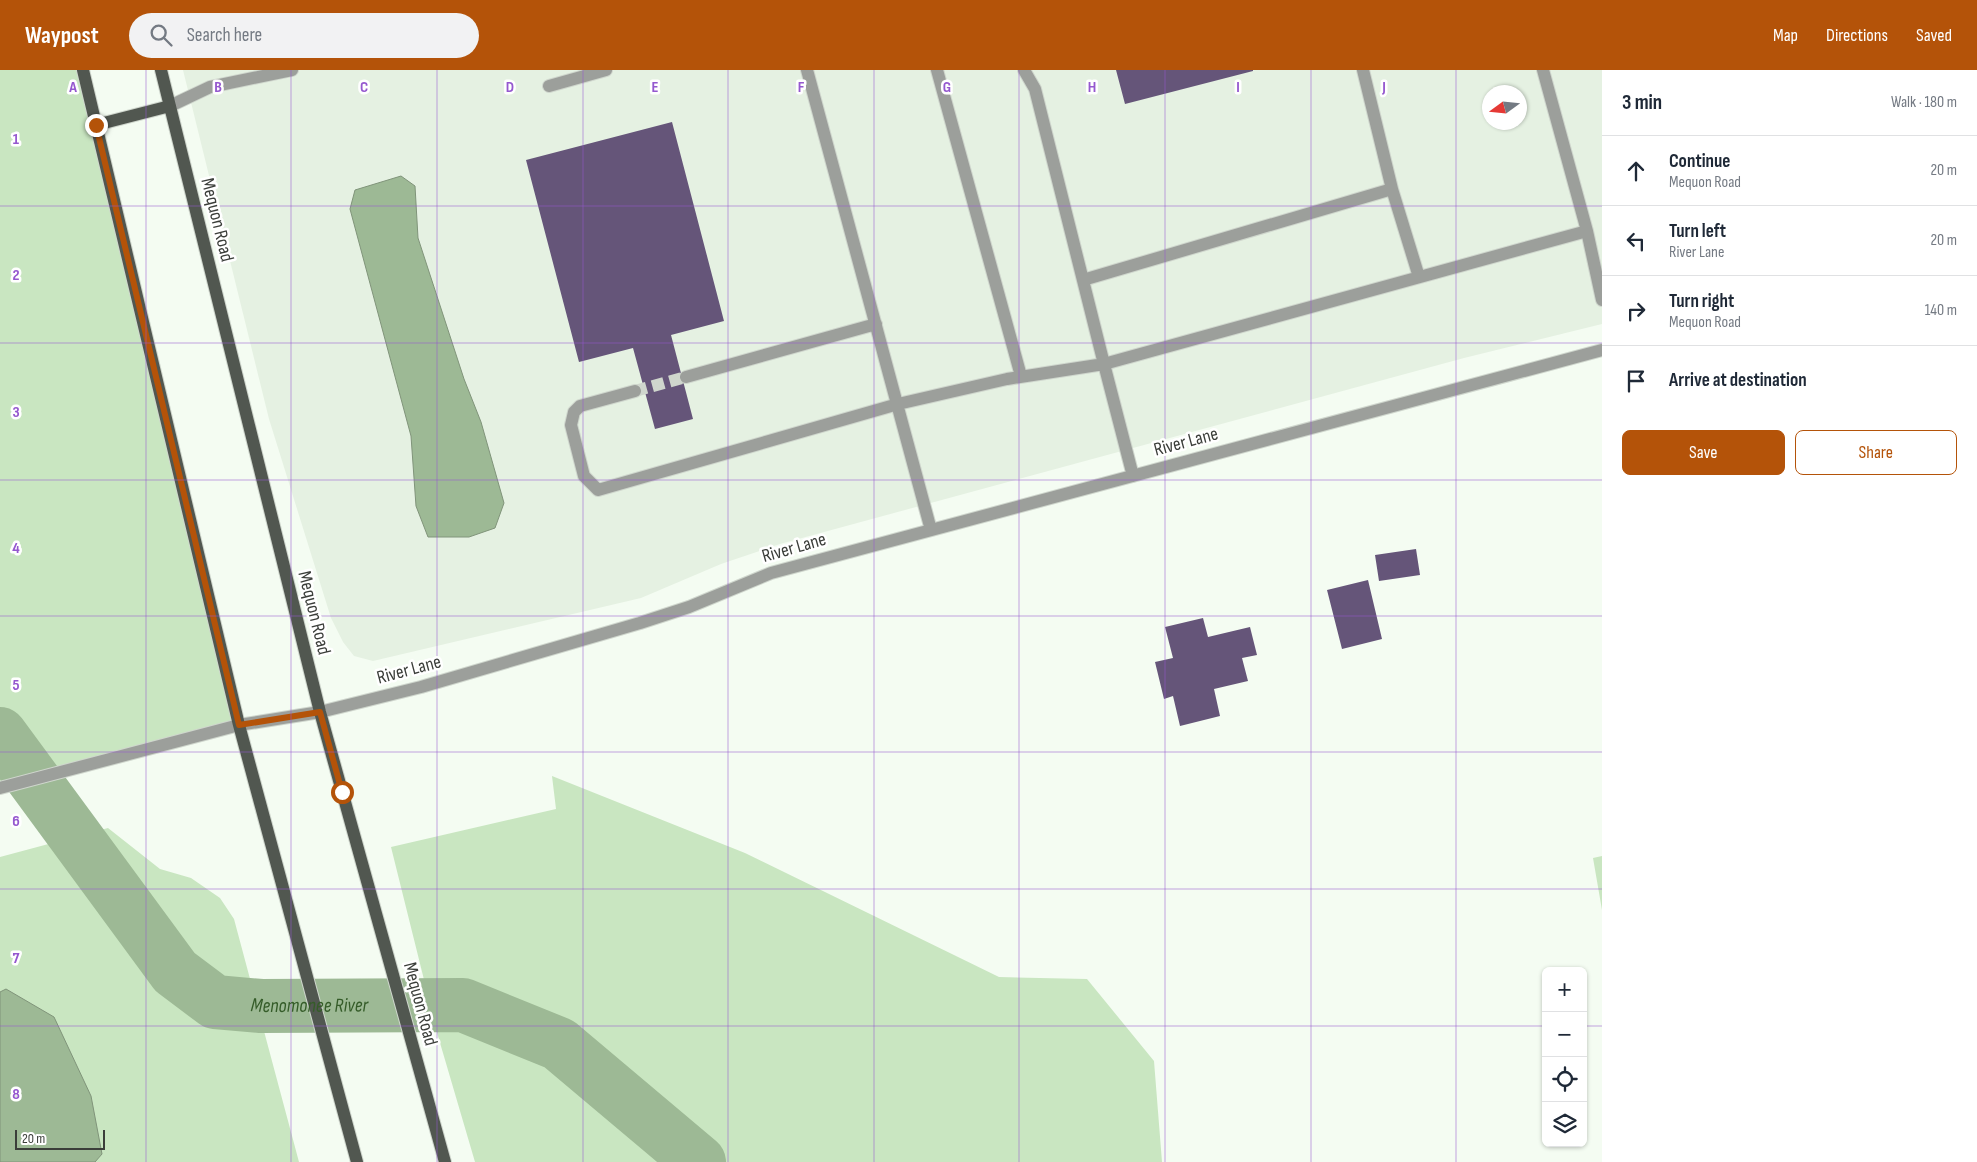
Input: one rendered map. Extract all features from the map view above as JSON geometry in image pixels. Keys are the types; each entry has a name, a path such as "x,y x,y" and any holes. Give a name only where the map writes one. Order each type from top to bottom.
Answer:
{"main road":[{"path":"82,70 239,725 357,1162"},
{"name":"Mequon Road","path":"161,70 320,712 445,1162"},
{"path":"96,125 170,106"}],"street":[{"path":"170,106 210,87 292,70"},
{"path":"549,86 606,70"},
{"path":"807,70 931,530"},
{"path":"937,70 1021,376"},
{"path":"1024,70 1035,89 1133,476"},
{"path":"1363,70 1392,189 1419,277"},
{"path":"1543,70 1586,231 1602,300"},
{"path":"1083,280 1392,189"},
{"path":"635,391 580,406 574,412 571,425 584,476 598,490 898,404 1021,376 1104,364 1586,231"},
{"path":"686,377 876,324"},
{"name":"River Lane","path":"0,788 239,725 320,712 421,687 640,623 689,607 771,573 1602,350"}],"shaded area":[{"path":"0,70 81,70 239,725 0,788"},
{"path":"183,70 1602,70 1602,324 1464,358 780,544 721,564 641,598 373,661 354,656 343,642 331,618 269,419"},
{"path":"401,176 415,186 418,238 464,379 481,422 504,503 495,528 469,537 428,537 416,506 411,436 350,209 355,190"},
{"path":"552,776 745,853 999,977 1087,979 1154,1061 1162,1162 475,1162 438,1036 391,847 556,809"},
{"path":"108,828 160,869 191,878 220,898 234,919 299,1162 0,1162 0,857"},
{"path":"1602,856 1602,910 1593,858"},
{"path":"6,989 54,1017 91,1096 102,1154 95,1162 0,1162 0,992"}],"building":[{"path":"1116,70 1253,70 1253,71 1125,104"},
{"path":"672,122 724,321 671,335 693,419 655,429 633,348 579,362 526,160"},
{"path":"1416,549 1420,575 1379,581 1375,555"},
{"path":"1368,580 1382,639 1342,649 1327,590"},
{"path":"1203,618 1208,637 1250,627 1257,655 1242,658 1248,681 1214,689 1220,716 1180,726 1173,696 1164,699 1155,662 1173,658 1165,627"}],"waterway":[{"name":"Menomonee River","path":"0,734 175,972 215,1002 261,1006 463,1005 559,1044 699,1162"}],"tunnel":[{"path":"635,391 686,377"}],"route":[{"path":"96,125 239,725 320,712 342,792"}]}
